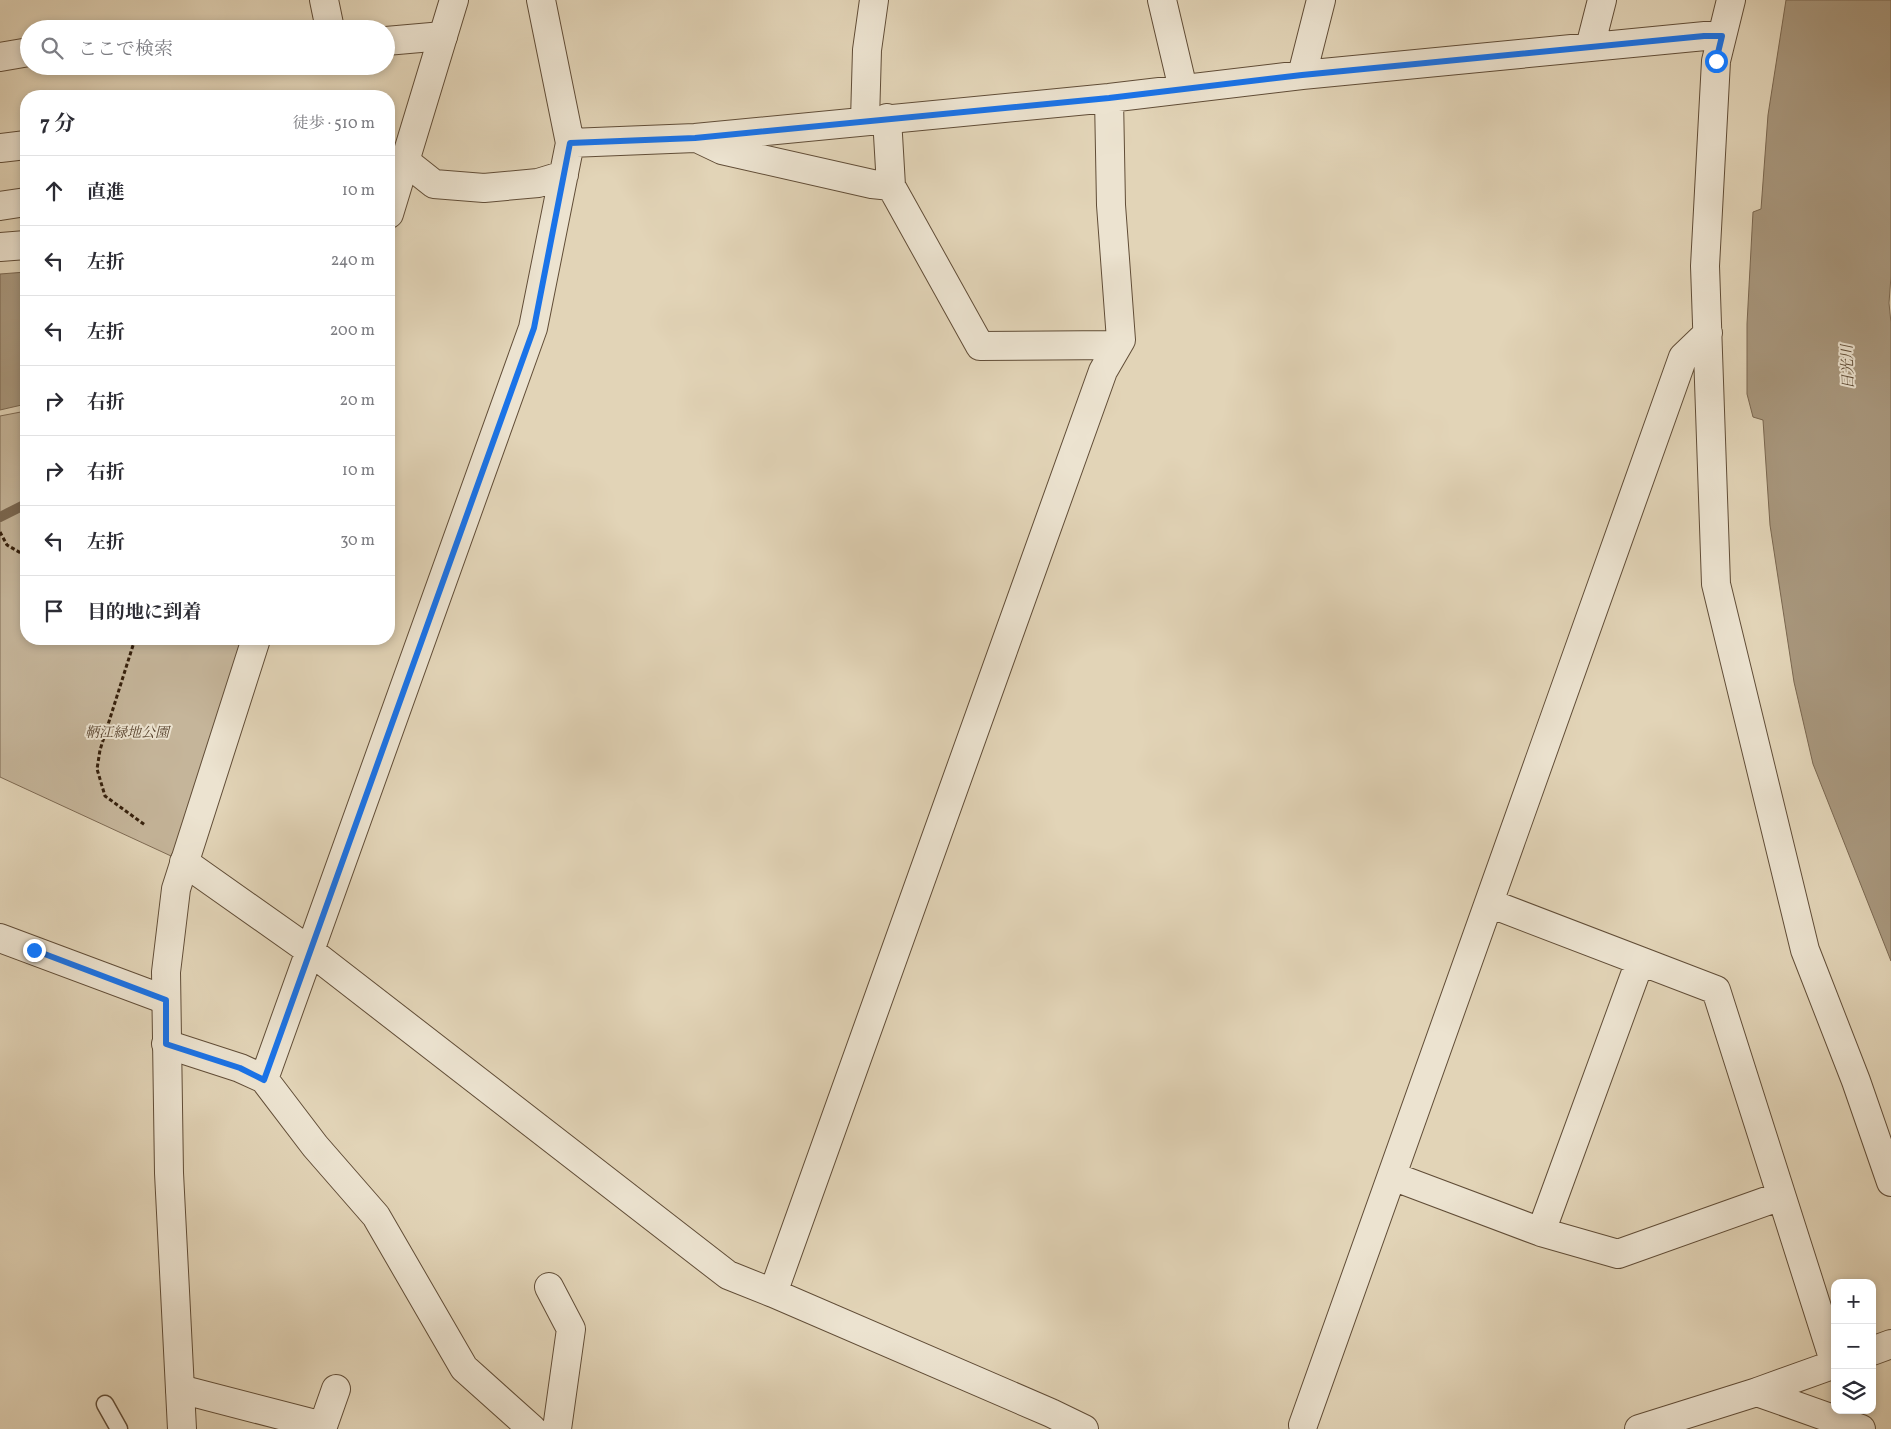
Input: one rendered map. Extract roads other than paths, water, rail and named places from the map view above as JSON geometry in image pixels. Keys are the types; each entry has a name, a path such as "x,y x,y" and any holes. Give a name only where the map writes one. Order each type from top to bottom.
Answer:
{"street":[{"path":"324,0 328,20"},
{"path":"395,192 454,0"},
{"path":"264,1080 534,328 570,143 541,0"},
{"path":"874,0 868,50 876,119 891,186 980,346 1117,345"},
{"path":"1162,0 1184,89"},
{"path":"1302,75 1321,0"},
{"path":"1590,47 1602,0"},
{"path":"1731,0 1716,61 1705,266 1716,584 1805,950 1856,1080 1891,1182"},
{"path":"395,40 443,36"},
{"path":"570,143 695,138 876,119 1109,98 1302,75 1704,36 1722,36"},
{"path":"0,57 20,54"},
{"path":"773,1293 1102,370 1120,340 1111,205 1109,98"},
{"path":"695,138 722,150 872,184 891,186"},
{"path":"0,148 20,146"},
{"path":"405,161 434,184 484,188 538,183 564,175"},
{"path":"0,206 20,203"},
{"path":"0,247 20,246"},
{"path":"1308,1428 1392,1176 1682,357 1708,333"},
{"path":"182,1429 169,1173 166,972 176,890 254,645"},
{"path":"184,862 310,951 728,1275 773,1293 1048,1421 1084,1429"},
{"path":"1489,903 1716,990 1831,1352"},
{"path":"0,938 166,1000"},
{"path":"1541,1232 1640,961"},
{"path":"166,1044 240,1068 264,1080 315,1146 376,1216 464,1368 532,1429"},
{"path":"1392,1176 1541,1232 1618,1254 1781,1196"},
{"path":"549,1287 571,1329 557,1429"},
{"path":"1876,1350 1891,1344"},
{"path":"1639,1429 1757,1392 1831,1365"},
{"path":"180,1389 323,1426 336,1389"},
{"path":"1757,1392 1861,1429"}],"lane":[{"path":"105,1404 119,1429"}],"water":[{"name":"日光川","path":"1786,0 1891,0 1891,276 1889,303 1891,323 1891,961 1813,764 1794,682 1770,525 1763,420 1753,417 1747,394 1747,324 1753,212 1761,209 1768,115"},
{"path":"20,272 20,405 0,410 0,274"}],"waterway":[{"path":"0,517 20,507"}],"park label":[{"name":"鞆江緑地公園","path":"127,733"}]}
